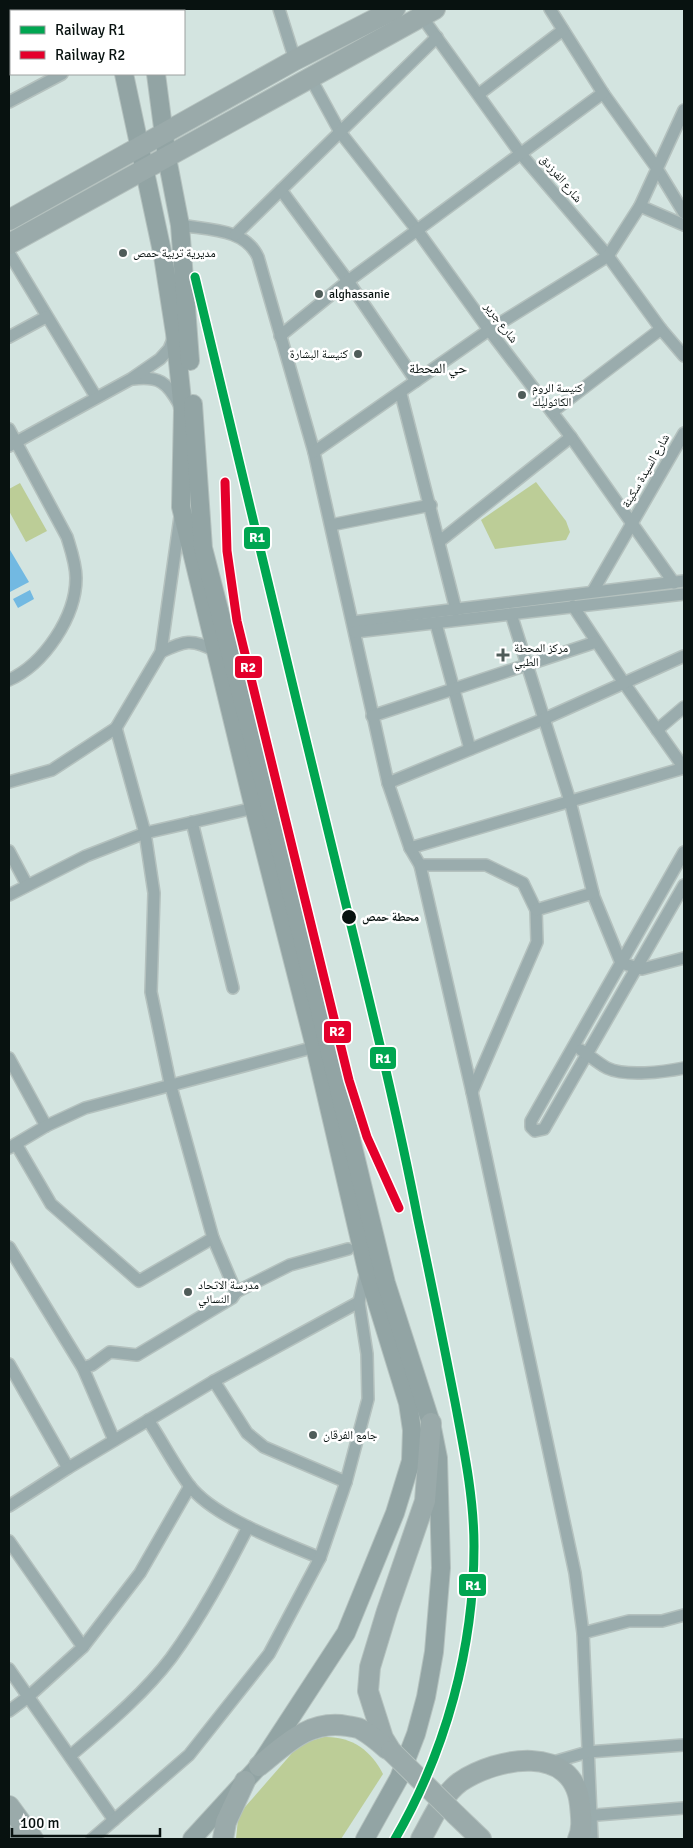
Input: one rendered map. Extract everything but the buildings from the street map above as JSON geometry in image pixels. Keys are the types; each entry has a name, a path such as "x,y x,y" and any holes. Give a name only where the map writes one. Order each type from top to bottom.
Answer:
{"highway":[{"path":"9,220 295,60 395,9"},
{"path":"9,244 429,13"},
{"path":"391,1751 383,1738 368,1691 370,1666 425,1501 431,1423"},
{"path":"259,1766 289,1741 306,1731 323,1725 340,1725 361,1729 391,1751 481,1839"},
{"path":"421,1839 445,1797 466,1778 481,1770 531,1759 550,1763 564,1770 574,1784 586,1816 578,1839"},
{"path":"223,1839 226,1822 245,1781"},
{"path":"9,1806 33,1839"}],"main road":[{"path":"124,75 145,169 176,333 183,410 181,508 254,808 315,1046 366,1270 408,1403 412,1430 410,1461 395,1513 346,1633 259,1766 192,1839"},
{"path":"156,75 167,158 180,225 203,548 270,806 386,1282 431,1423 438,1458 441,1568 432,1661 416,1734 399,1778 365,1839"}],"street":[{"path":"279,9 295,60"},
{"path":"550,9 603,93 656,167 684,213"},
{"name":"شارع الفرزدق","path":"429,13 437,37 521,153 608,256 661,330 684,356"},
{"path":"479,94 563,30"},
{"path":"235,234 437,37"},
{"path":"9,102 47,77"},
{"name":"شارع جرير","path":"310,78 340,132 417,230 489,330 571,436 632,523 679,582"},
{"path":"280,336 348,281 603,93"},
{"path":"314,452 401,394 416,381 489,330 608,256 640,206 656,167 684,110"},
{"path":"281,190 348,281 416,381"},
{"path":"640,206 684,225"},
{"path":"180,225 235,234 254,247 258,257 314,452 388,783 410,848 420,865 472,1092 575,1573 583,1633 588,1752 586,1816 592,1839"},
{"path":"9,253 96,397"},
{"path":"9,337 46,317"},
{"path":"552,412 661,330"},
{"path":"12,444 131,379 160,359 169,349 176,333"},
{"path":"131,379 146,377 158,380 170,388 183,410"},
{"path":"401,394 440,541 456,610"},
{"path":"9,429 12,444 67,537 73,555 76,579 72,601 64,622 36,661 20,675 9,680"},
{"name":"شارع السيدة سكينة","path":"593,592 684,433"},
{"path":"440,541 571,436"},
{"path":"331,525 431,506"},
{"path":"9,782 52,770 116,728 161,652 181,508"},
{"path":"354,627 456,610 679,582"},
{"path":"354,627 436,624 684,594"},
{"path":"410,848 684,768 656,730 573,606"},
{"path":"511,614 570,801 593,892 621,963"},
{"path":"436,624 470,749"},
{"path":"161,652 177,644 192,641 215,651"},
{"path":"372,716 596,642"},
{"path":"388,783 544,719 684,656"},
{"path":"656,730 684,707"},
{"path":"116,728 145,833 154,893 151,992 170,1083 213,1238 236,1292"},
{"path":"9,895 86,856 145,833 254,808"},
{"path":"192,822 232,988"},
{"path":"9,850 27,885"},
{"path":"684,852 531,1121 531,1126 535,1131 544,1129 684,885"},
{"path":"420,865 486,865 523,883 536,910 537,942 472,1092"},
{"path":"672,872 684,870"},
{"path":"536,910 593,892"},
{"path":"621,963 642,969 684,958"},
{"path":"573,1045 609,1069 635,1073 668,1072 684,1068"},
{"path":"213,1238 139,1281 50,1204 12,1146 46,1126 84,1108 170,1083 315,1046"},
{"path":"9,1058 46,1126"},
{"path":"9,1247 83,1368 114,1440"},
{"path":"83,1368 92,1365 110,1352 137,1355 223,1304 236,1292 290,1265 348,1250"},
{"path":"92,1839 195,1748 268,1654 320,1558 346,1482 368,1399 367,1354 359,1302 366,1270"},
{"path":"9,1506 68,1468 214,1381 359,1302"},
{"path":"9,1364 68,1468"},
{"path":"214,1381 247,1434 264,1447 346,1482"},
{"path":"148,1420 190,1486 207,1502 248,1527 320,1558"},
{"path":"9,1711 28,1697 83,1647 140,1573 190,1486"},
{"path":"70,1756 118,1714 170,1659 212,1598 248,1527"},
{"path":"9,1541 83,1647"},
{"path":"583,1633 629,1621 662,1621 684,1615"},
{"path":"9,1669 114,1820"},
{"path":"550,1763 588,1752 684,1744"},
{"path":"586,1816 684,1808"}],"green space":[{"path":"536,482 566,521 570,532 566,540 495,549 481,520"},
{"path":"20,483 47,531 26,542 9,511 9,489"},
{"path":"324,1737 343,1739 359,1746 373,1758 383,1774 341,1839 236,1839 238,1819 245,1807 300,1744"}],"water":[{"path":"9,551 29,582 10,592"},
{"path":"30,590 34,599 18,608 13,599"}],"rail line":[{"name":"R1","path":"195,277 394,1104 450,1379 470,1492 474,1528 473,1584 469,1622 454,1698 429,1770 395,1839"},
{"name":"R2","path":"225,482 227,551 237,621 349,1080 367,1137 399,1208"}],"place":[{"name":"مديرية تربية حمص","path":"123,253"},
{"name":"alghassanie","path":"319,294"},
{"name":"كنيسة البشارة","path":"358,354"},
{"name":"كنيسة الروم الكاثوليك","path":"522,395"},
{"name":"مركز المحطة الطبي","path":"503,655"},
{"name":"محطة حمص","path":"349,917"},
{"name":"مدرسة الاتحاد النسائي","path":"188,1292"},
{"name":"جامع الفرقان","path":"313,1435"}],"district":[{"name":"حي المحطة","path":"438,368"}]}
